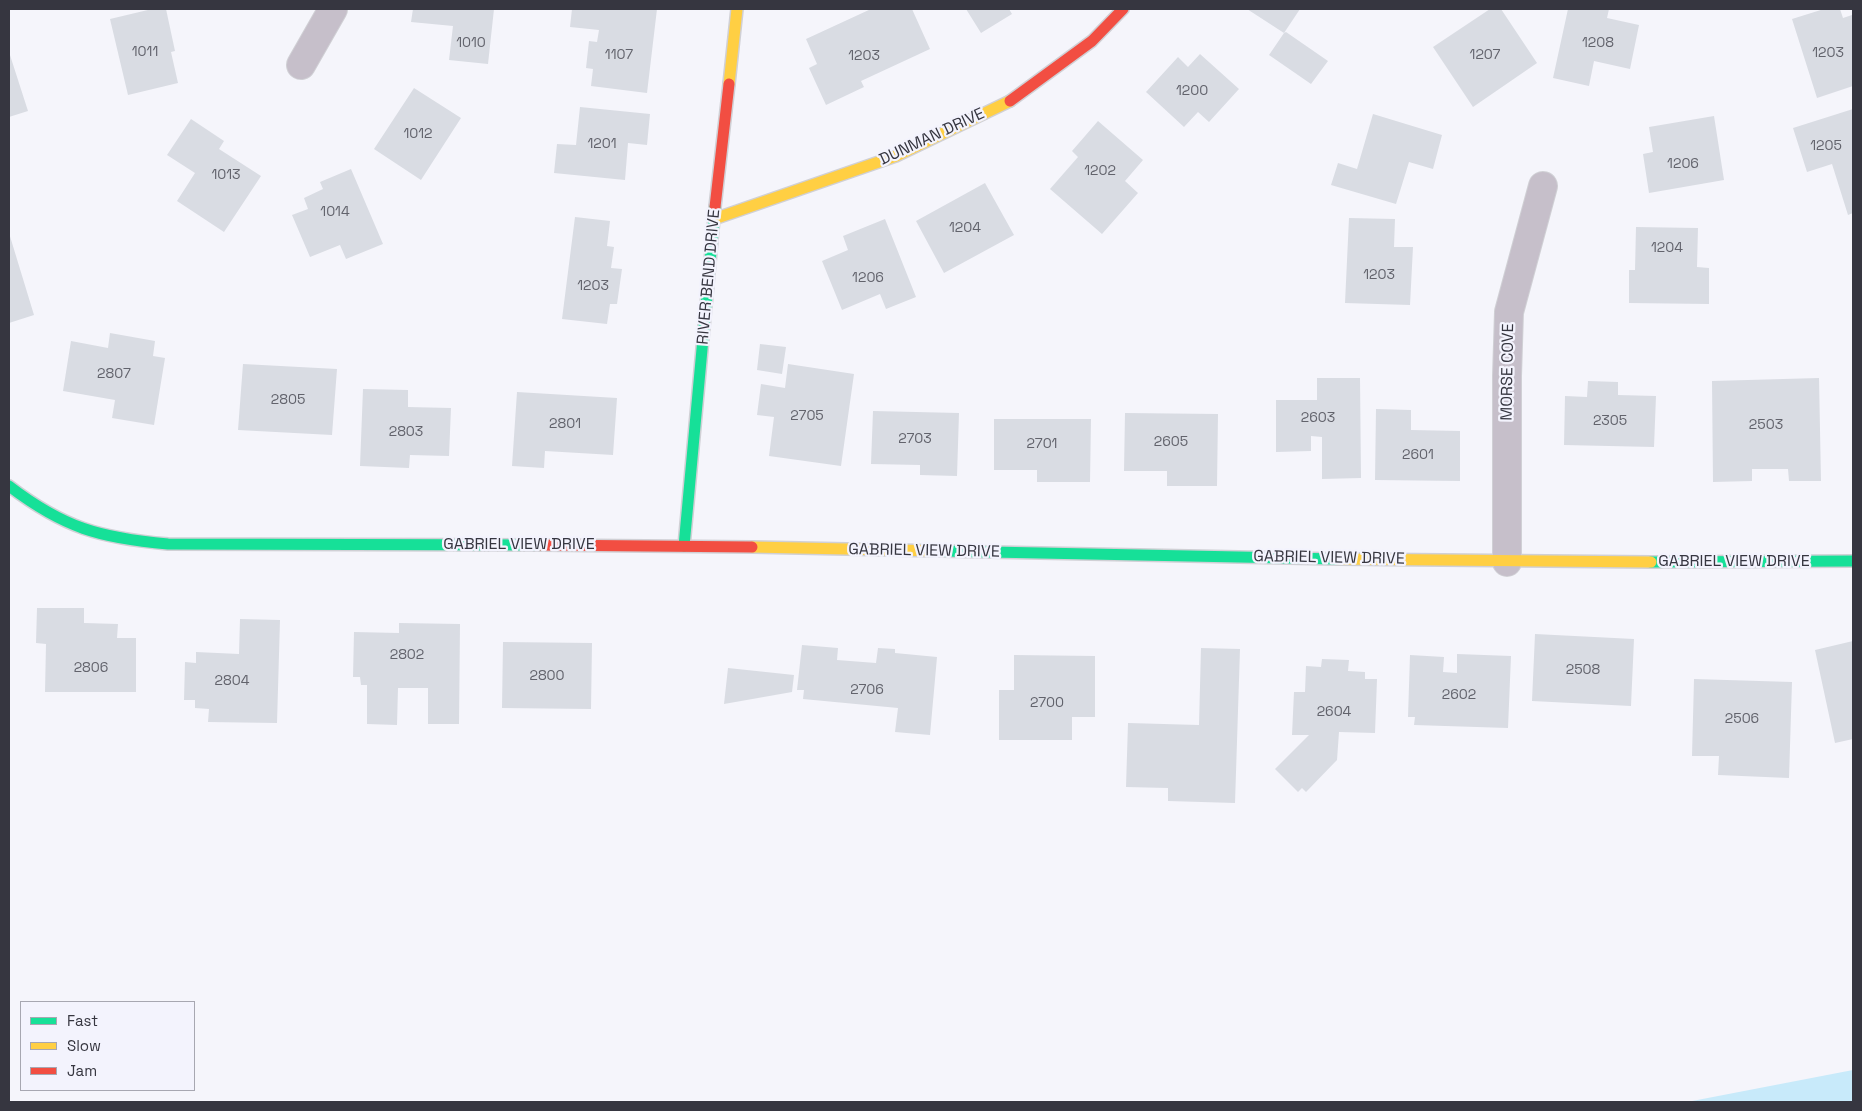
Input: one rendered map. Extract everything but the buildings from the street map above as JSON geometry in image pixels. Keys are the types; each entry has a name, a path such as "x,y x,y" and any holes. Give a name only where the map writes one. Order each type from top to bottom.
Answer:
{"street":[{"path":"302,64 333,9"},
{"name":"RIVER BEND DRIVE","path":"684,546 714,219 737,9"},
{"name":"DUNMAN DRIVE","path":"714,219 896,156 1014,99 1092,41 1123,9"},
{"name":"MORSE COVE","path":"1508,562 1507,376 1510,312 1543,186"},
{"name":"GABRIEL VIEW DRIVE","path":"9,486 36,509 69,526 112,539 168,544 684,546 1508,562 1853,561"}],"water":[{"path":"1853,1070 1853,1102 1687,1102"}],"traffic: fast":[{"path":"684,546 715,207"},
{"path":"9,486 47,512 66,521 102,534 144,542 168,544 540,545"},
{"path":"941,551 1338,559"},
{"path":"1651,562 1853,561"}],"traffic: slow":[{"path":"729,84 737,9"},
{"path":"714,219 896,156 1010,101"},
{"path":"752,547 941,551"},
{"path":"1338,559 1651,562"}],"traffic: jam":[{"path":"1010,101 1092,41 1123,9"},
{"path":"715,207 729,84"},
{"path":"540,545 752,547"}]}
